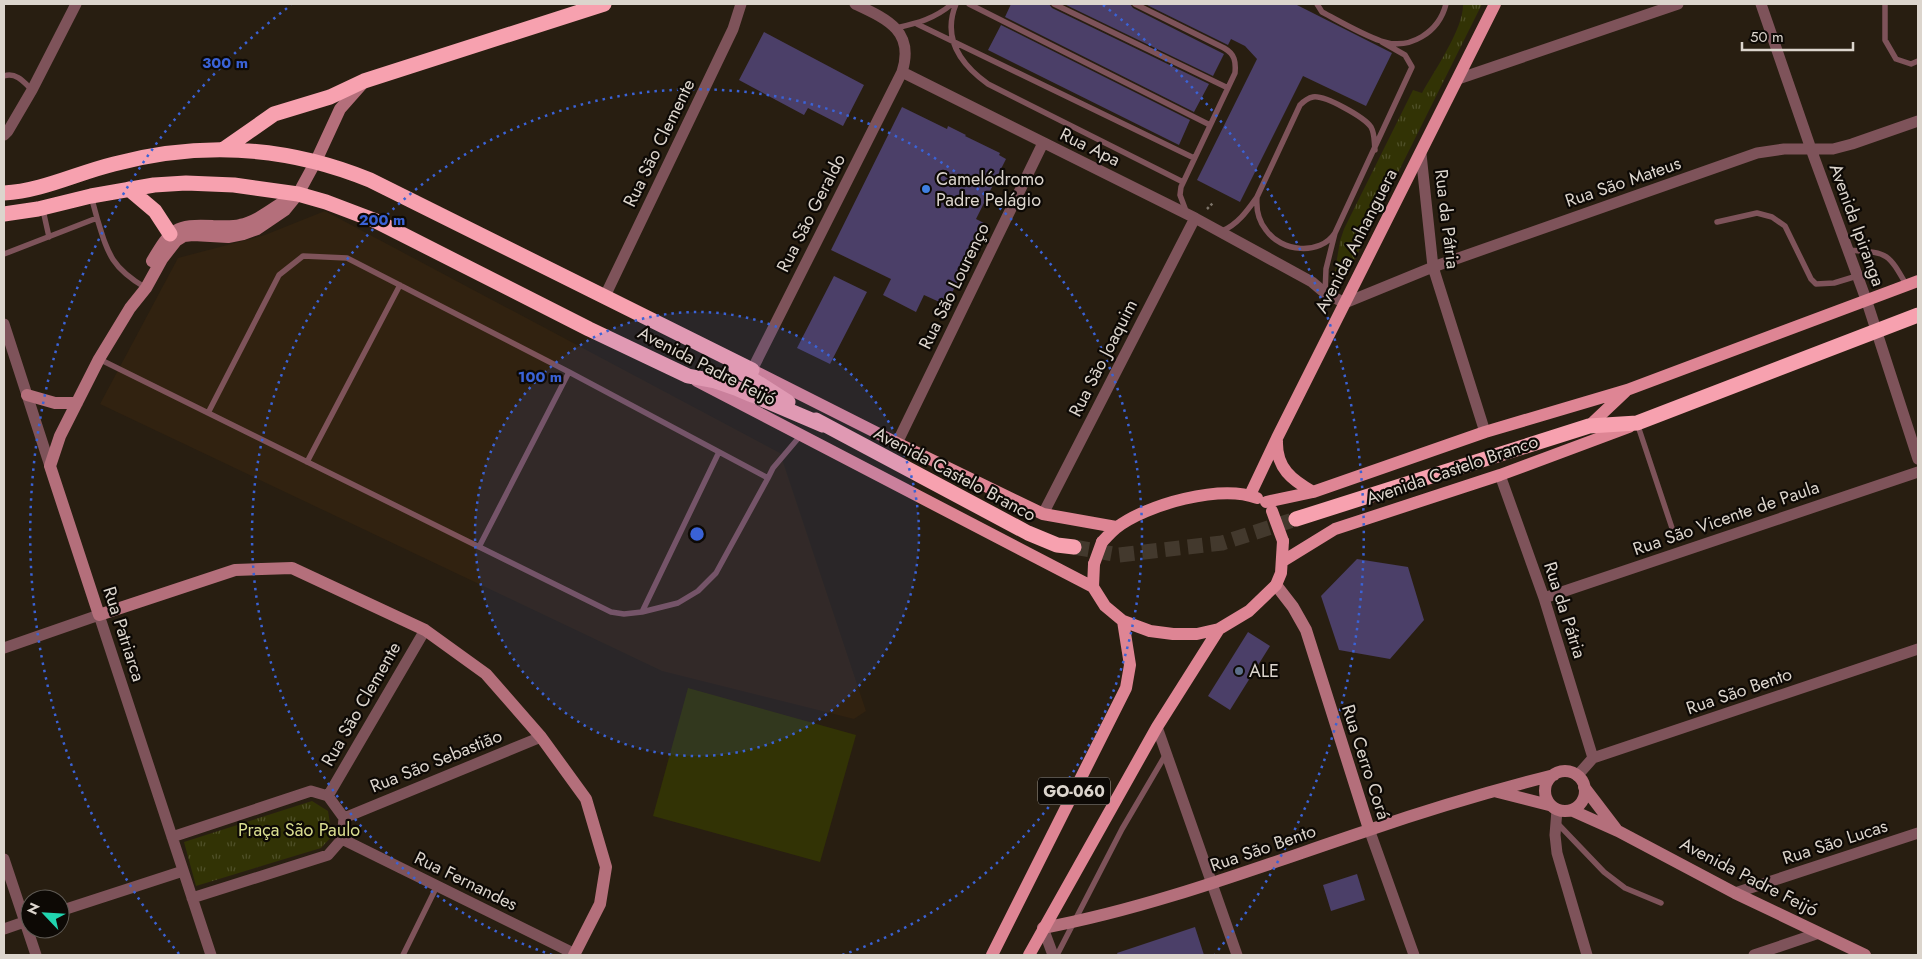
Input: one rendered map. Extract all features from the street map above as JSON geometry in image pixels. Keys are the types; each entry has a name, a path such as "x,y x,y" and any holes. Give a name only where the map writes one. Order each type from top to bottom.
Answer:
{"highway":[{"path":"224,149 274,114 330,97 364,81 604,4"},
{"path":"4,193 28,190 54,183 114,163 198,149 264,152 316,161"},
{"name":"Avenida Padre Feijó","path":"316,161 370,180 752,370"},
{"path":"4,214 129,189 186,183 234,185 298,194"},
{"path":"129,189 155,211 170,234"},
{"name":"Avenida Padre Feijó","path":"298,194 376,221 589,329 688,376"},
{"path":"4,223 40,208"},
{"name":"Avenida Castelo Branco","path":"1296,519 1589,426 1637,423 1918,316"},
{"name":"Avenida Castelo Branco","path":"702,344 724,362 823,425 1028,534 1074,547"},
{"name":"Avenida Castelo Branco","path":"688,376 715,381 738,389 823,425"}],"main road":[{"name":"Avenida Anhanguera","path":"1250,495 1495,4"},
{"name":"Avenida Castelo Branco","path":"1269,506 1485,432 1627,390 1913,284"},
{"name":"Avenida Padre Feijó","path":"752,370 1043,514 1116,527"},
{"name":"Avenida Padre Feijó","path":"688,376 1093,587"},
{"name":"Avenida Castelo Branco","path":"1589,426 1627,390"},
{"name":"Avenida Castelo Branco","path":"1282,561 1334,529 1500,475 1637,423"},
{"path":"1277,438 1276,452 1280,464 1296,483 1314,492"},
{"path":"1219,630 1197,634 1172,634 1150,631 1122,621 1105,606 1093,587 1094,564 1102,542 1116,527 1144,512 1189,497 1207,493 1250,495 1269,506 1283,541 1282,561 1276,585"},
{"name":"GO-060","path":"1029,955 1157,727 1219,630 1249,611 1276,585"},
{"name":"GO-060","path":"992,955 1126,688 1130,665 1122,621"}],"street":[{"path":"4,135 32,90 76,4"},
{"name":"Rua São Clemente","path":"605,296 733,28 741,4"},
{"path":"855,4 876,14 896,28 901,35 906,51 906,60 902,72"},
{"path":"1458,79 1678,4"},
{"name":"Avenida Ipiranga","path":"1761,4 1867,302 1918,459"},
{"name":"Rua Apa","path":"902,72 1220,232 1312,282 1345,303"},
{"name":"Rua São Geraldo","path":"752,370 902,72"},
{"path":"50,466 60,436 99,359 143,286 176,241 184,236 228,237 257,229 285,210 298,194 340,110 364,81"},
{"name":"Rua São Mateus","path":"1345,303 1433,267 1757,153 1784,149 1834,149 1918,121"},
{"name":"Rua São Lourenço","path":"897,443 1043,143"},
{"name":"Rua da Pátria","path":"1421,154 1433,267 1485,432"},
{"path":"143,286 157,252 170,234 177,228 185,226 240,226 253,221 279,203 298,194"},
{"name":"Rua São Joaquim","path":"1043,514 1191,217"},
{"name":"Rua Patriarca","path":"4,324 211,955"},
{"path":"27,395 55,403 77,403"},
{"name":"Rua São Vicente de Paula","path":"1544,598 1918,472"},
{"name":"Rua da Pátria","path":"1500,475 1544,598 1593,758"},
{"path":"4,648 235,570 292,568 426,630 486,674 541,737 586,799 606,867 600,904 574,955"},
{"name":"Rua Cerro Corá","path":"1276,585 1293,607 1306,630 1369,829 1414,955"},
{"name":"Rua São Clemente","path":"328,796 426,630"},
{"name":"Rua São Bento","path":"1581,781 1593,758 1918,648"},
{"path":"1157,727 1237,955"},
{"name":"Rua São Sebastião","path":"344,818 541,737"},
{"path":"1491,791 1561,809 1580,805 1584,796 1581,781 1570,772 1554,775 1546,783 1545,794 1561,809"},
{"name":"Rua São Bento","path":"1043,928 1074,922 1213,884 1369,829 1491,791 1554,775"},
{"name":"Avenida Padre Feijó","path":"1581,781 1618,831"},
{"path":"172,837 311,791 328,796 344,818 342,840 328,855 192,898"},
{"path":"1561,809 1557,830 1557,853 1587,955"},
{"name":"Avenida Padre Feijó","path":"1561,809 1618,831 1734,893 1865,955"},
{"name":"Rua São Lucas","path":"1734,893 1918,833"},
{"name":"Rua Fernandes","path":"342,840 574,955"},
{"path":"4,859 20,902"},
{"path":"70,908 182,870"},
{"path":"4,929 20,923"},
{"path":"1043,928 1053,955"},
{"path":"1754,955 1819,933"},
{"path":"32,939 36,955"}],"lane":[{"path":"896,28 917,24 938,15 952,4"},
{"path":"956,4 950,28 953,41 960,56 979,78 1183,182"},
{"path":"969,4 1210,126"},
{"path":"1054,4 1228,88"},
{"path":"1135,4 1230,51 1235,58 1235,73 1183,182 1180,195 1191,217"},
{"path":"1257,197 1256,207 1260,221 1267,232 1277,241 1291,247 1312,248 1332,238 1375,150 1412,67 1406,55 1322,12 1317,4"},
{"path":"1382,42 1403,44 1424,37 1440,19 1446,4"},
{"path":"1885,4 1885,40 1896,59 1911,64 1918,61"},
{"path":"917,24 1194,158"},
{"path":"4,76 10,74 17,76 32,90"},
{"path":"1220,232 1229,228 1242,217 1257,197 1300,105 1308,98 1324,99 1359,116 1372,128 1375,150"},
{"path":"91,196 107,248 116,266 143,286"},
{"path":"40,208 48,237"},
{"path":"1717,222 1757,213 1772,217 1785,226 1811,279 1816,284 1834,283 1857,276"},
{"path":"4,254 98,218"},
{"path":"1325,292 1326,269 1335,233"},
{"path":"1848,250 1879,252 1893,260 1913,284"},
{"path":"208,414 279,275 303,256 347,258 569,372 768,478"},
{"path":"307,462 400,285"},
{"path":"99,359 611,612 624,614 642,612 678,603 698,591 716,573 774,468 801,435"},
{"path":"479,547 569,372"},
{"path":"1637,423 1672,528"},
{"path":"642,612 719,452"},
{"path":"1057,955 1122,828 1166,754"},
{"path":"1557,830 1625,888 1661,903"},
{"path":"403,955 437,886"}],"shaded area":[{"path":"325,211 780,453 866,711 854,719 662,671 100,404 178,258 265,235"}],"green space":[{"path":"1463,4 1482,4 1347,275 1335,271 1344,229 1413,90 1422,93 1454,37 1462,14"},
{"path":"688,688 856,735 820,862 653,816"},
{"name":"Praça São Paulo","path":"312,801 328,811 332,836 321,848 196,886 184,842"}],"building":[{"path":"1011,4 1049,4 1052,8 1209,84 1194,112 1005,17"},
{"path":"1064,4 1130,4 1133,8 1224,54 1213,76"},
{"path":"1145,4 1295,4 1392,53 1366,106 1303,76 1240,202 1197,180 1257,59 1245,46 1231,39 1228,45"},
{"path":"1001,25 1190,120 1179,145 988,50"},
{"path":"764,32 864,85 843,126 808,108 804,115 739,80"},
{"name":"Camelódromo Padre Pelágio","path":"902,107 947,129 948,126 966,135 1000,153 999,155 1006,159 976,219 986,224 946,305 924,295 916,312 883,295 891,279 831,250"},
{"path":"834,276 867,292 830,364 797,348"},
{"path":"1357,559 1408,567 1424,620 1390,659 1339,650 1321,596"},
{"name":"ALE","path":"1248,632 1270,646 1230,710 1208,696"},
{"path":"1357,874 1365,900 1331,911 1323,885"},
{"path":"1195,927 1204,955 1118,955 1117,953"}],"tunnel":[{"path":"1074,547 1119,555 1222,543 1296,519"}],"place":[{"name":"Camelódromo Padre Pelágio","path":"926,189"},
{"name":"ALE","path":"1239,671"}]}
